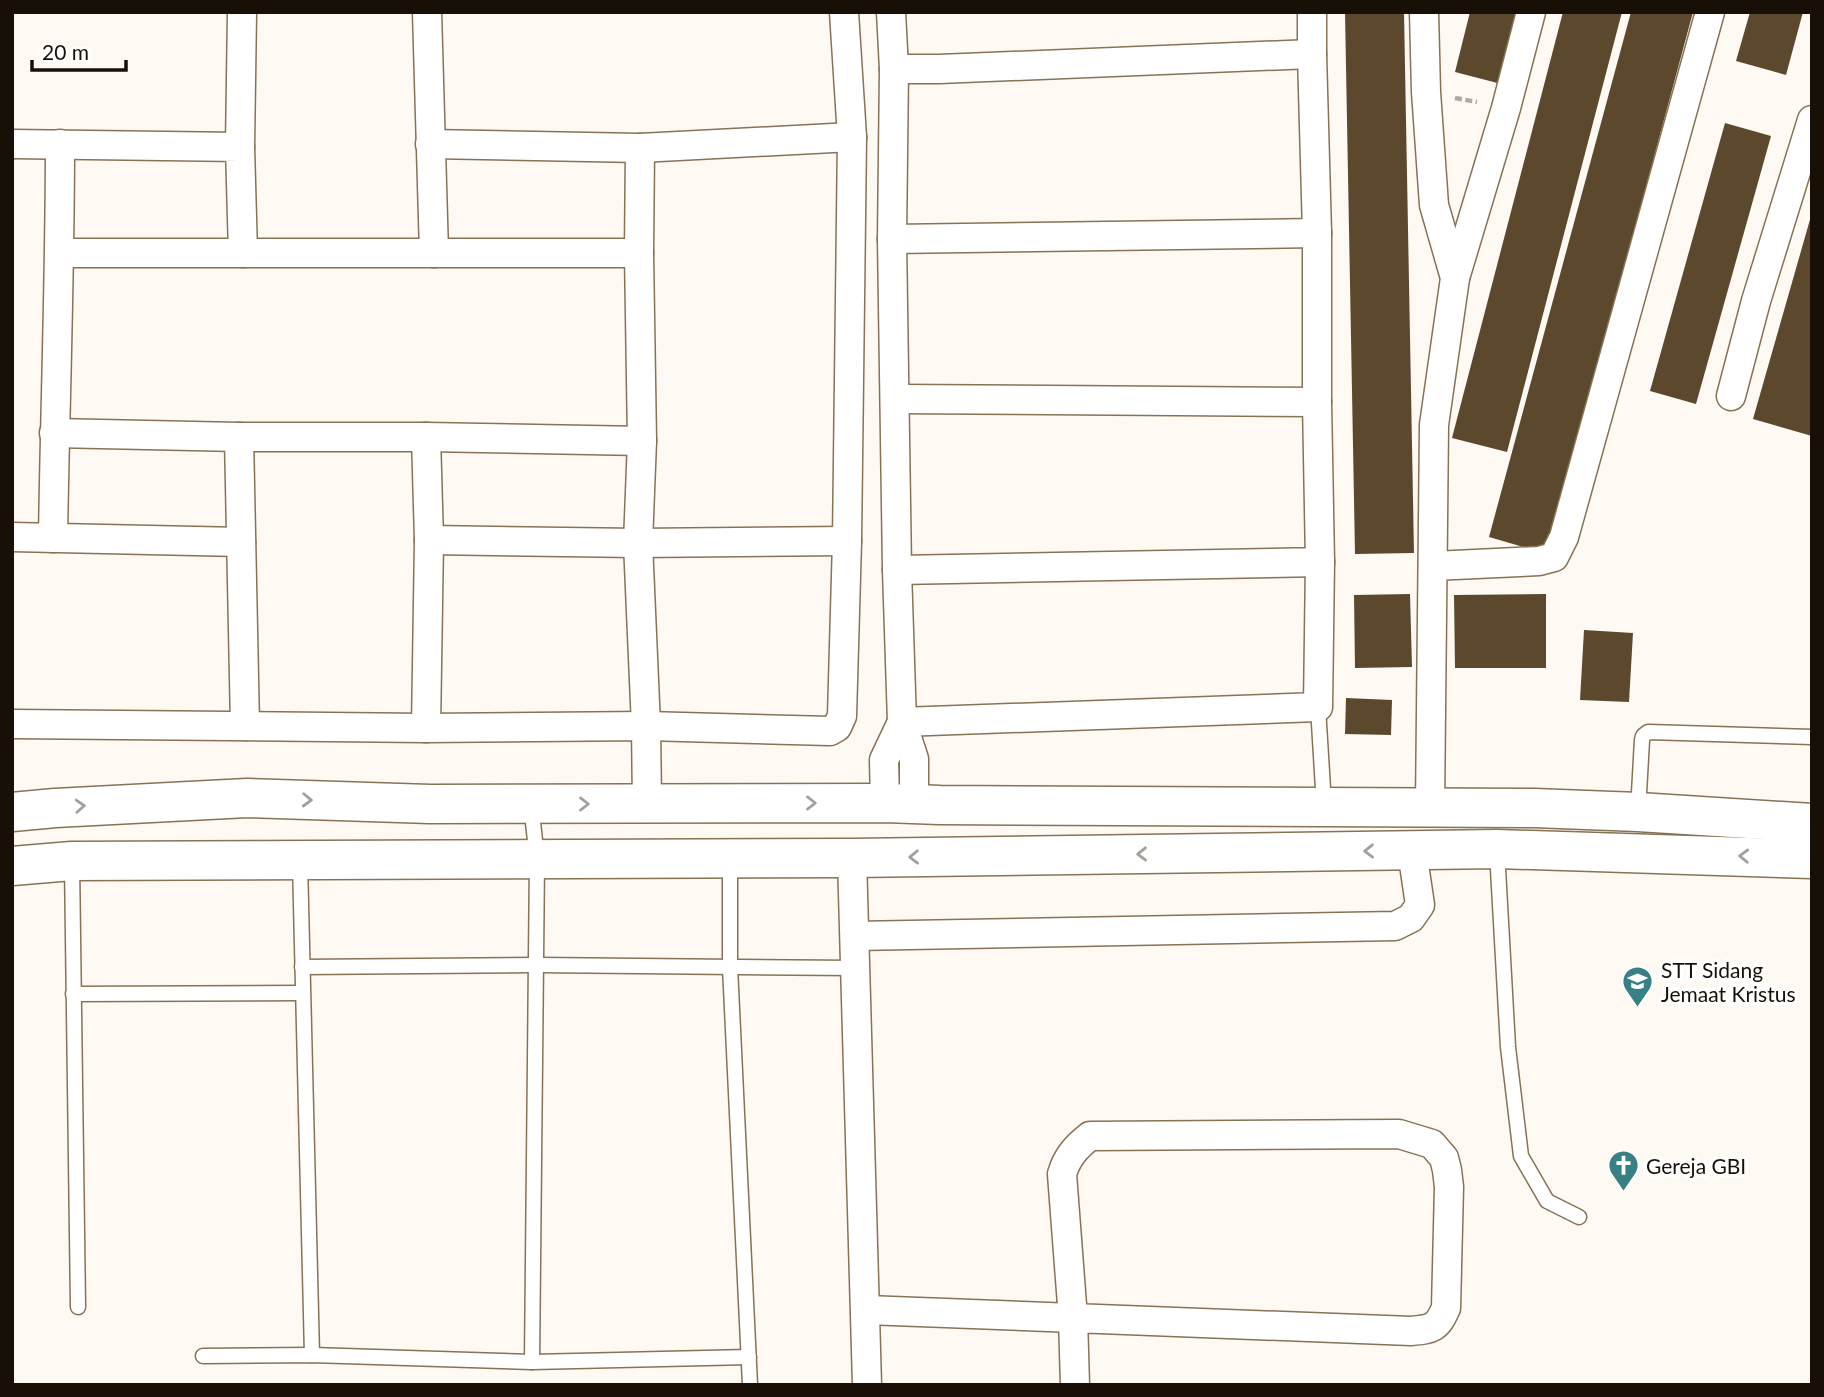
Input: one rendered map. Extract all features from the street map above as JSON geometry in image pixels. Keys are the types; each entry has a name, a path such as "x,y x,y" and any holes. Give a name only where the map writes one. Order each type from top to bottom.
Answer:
{"main road":[{"path":"12,812 247,798 430,804 1534,808 1812,823"},
{"path":"12,866 72,861 852,858 1497,849 1812,859"}],"street":[{"path":"242,12 240,147 243,253"},
{"path":"427,12 434,253"},
{"path":"12,724 426,728 646,726 830,731 837,727 842,716 847,541 852,137 844,12"},
{"path":"891,12 894,69 892,239 897,570 902,722 884,760 900,804"},
{"path":"902,722 1318,707 1321,562 1312,12"},
{"path":"1424,12 1426,92 1434,205 1455,278"},
{"path":"1430,808 1434,425 1455,278 1506,108 1531,12"},
{"path":"1433,566 1539,561 1554,557 1564,537 1710,12"},
{"path":"894,69 1312,54"},
{"path":"1731,396 1756,301 1812,120"},
{"path":"430,144 640,148 852,137"},
{"path":"12,144 240,147"},
{"path":"53,538 60,144"},
{"path":"640,148 642,441 638,543 647,804"},
{"path":"892,239 1317,233"},
{"path":"60,253 639,253"},
{"path":"895,400 1317,402"},
{"path":"54,432 239,437 642,441"},
{"path":"239,437 244,726"},
{"path":"426,437 429,540 426,728"},
{"path":"12,537 241,542"},
{"path":"429,540 638,543 847,541"},
{"path":"897,570 1321,562"},
{"path":"855,936 1395,926 1411,918 1420,905 1412,851"},
{"path":"852,858 867,1385"},
{"path":"866,1310 1073,1318 1411,1331 1430,1329 1439,1322 1446,1308 1449,1187 1444,1158 1432,1144 1399,1134 1090,1136 1076,1147 1066,1160 1062,1174 1073,1318 1075,1385"}],"lane":[{"path":"1318,707 1324,806"},
{"path":"1638,812 1642,740 1648,732 1812,737"},
{"path":"531,803 537,859 533,1362"},
{"path":"1497,849 1508,1047 1521,1156 1547,1201 1579,1217"},
{"path":"730,858 730,967 750,1385"},
{"path":"299,860 312,1355"},
{"path":"72,861 78,1307"},
{"path":"302,967 537,965 854,968"},
{"path":"73,995 302,993"},
{"path":"203,1356 312,1355 533,1362 749,1357"}],"path":[{"path":"1426,92 1506,108"}],"building":[{"path":"1345,12 1404,12 1414,553 1355,554"},
{"path":"1470,12 1528,12 1509,86 1455,72"},
{"path":"1563,12 1622,12 1507,452 1452,438"},
{"path":"1631,12 1693,12 1547,554 1489,537"},
{"path":"1750,12 1803,12 1786,75 1736,61"},
{"path":"1725,123 1771,136 1696,404 1650,391"},
{"path":"1812,216 1812,436 1753,419"},
{"path":"1410,594 1412,667 1355,668 1354,595"},
{"path":"1546,594 1546,668 1455,668 1454,595"},
{"path":"1584,630 1633,633 1629,702 1580,700"},
{"path":"1346,698 1392,700 1391,735 1345,734"}],"place":[{"name":"STT Sidang Jemaat Kristus","path":"1638,1008"},
{"name":"Gereja GBI","path":"1623,1192"}]}
